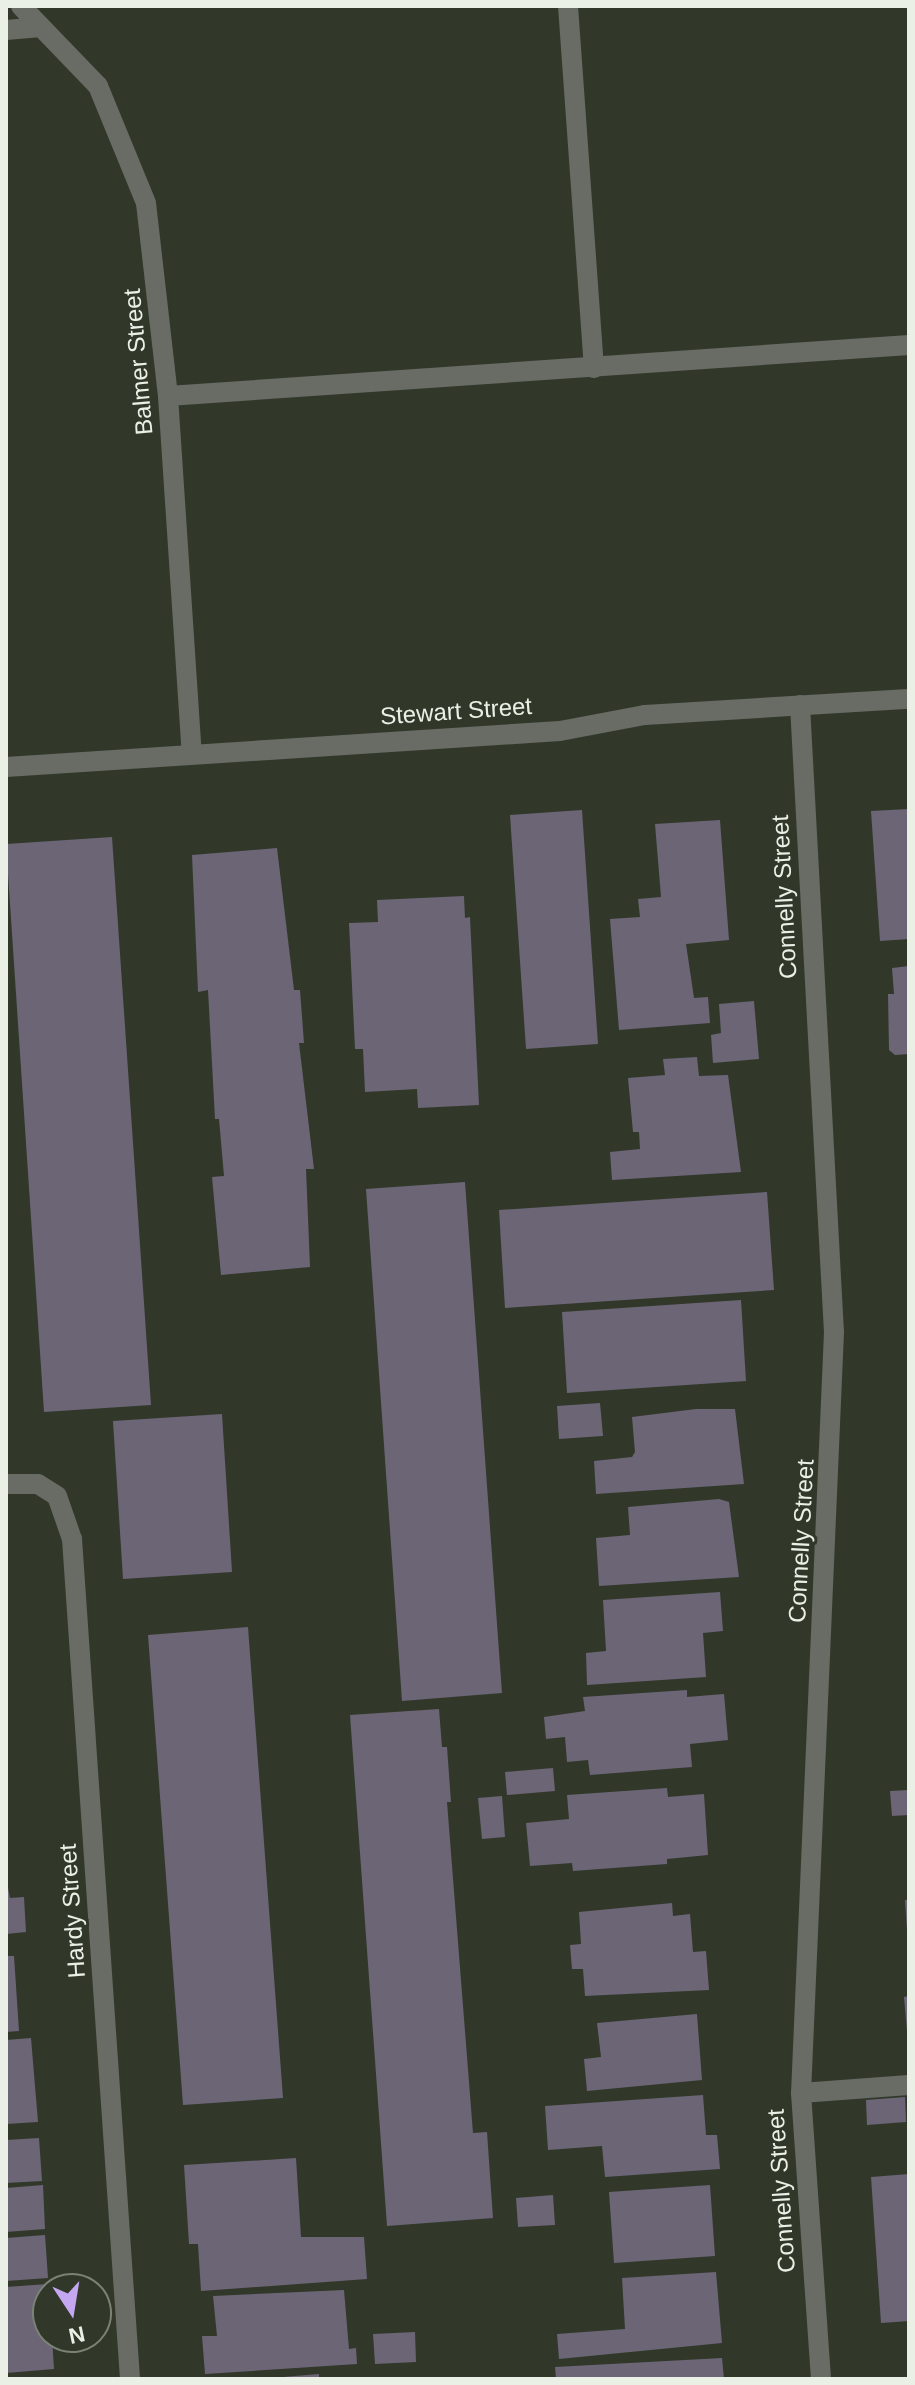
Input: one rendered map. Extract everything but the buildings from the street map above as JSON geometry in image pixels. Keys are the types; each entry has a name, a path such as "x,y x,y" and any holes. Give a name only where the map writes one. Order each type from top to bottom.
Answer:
{"street":[{"name":"Balmer Street","path":"21,6 98,86 135,167 154,251 168,396 192,754"},
{"path":"568,6 594,368"},
{"path":"6,30 41,27"},
{"path":"168,396 909,345"},
{"name":"Stewart Street","path":"6,767 560,731 645,715 909,699"},
{"name":"Connelly Street","path":"800,705 834,1332 801,2093 821,2379"},
{"name":"Hardy Street","path":"6,1484 38,1484 57,1496 72,1539 130,2379"},
{"path":"801,2093 909,2085"}]}
